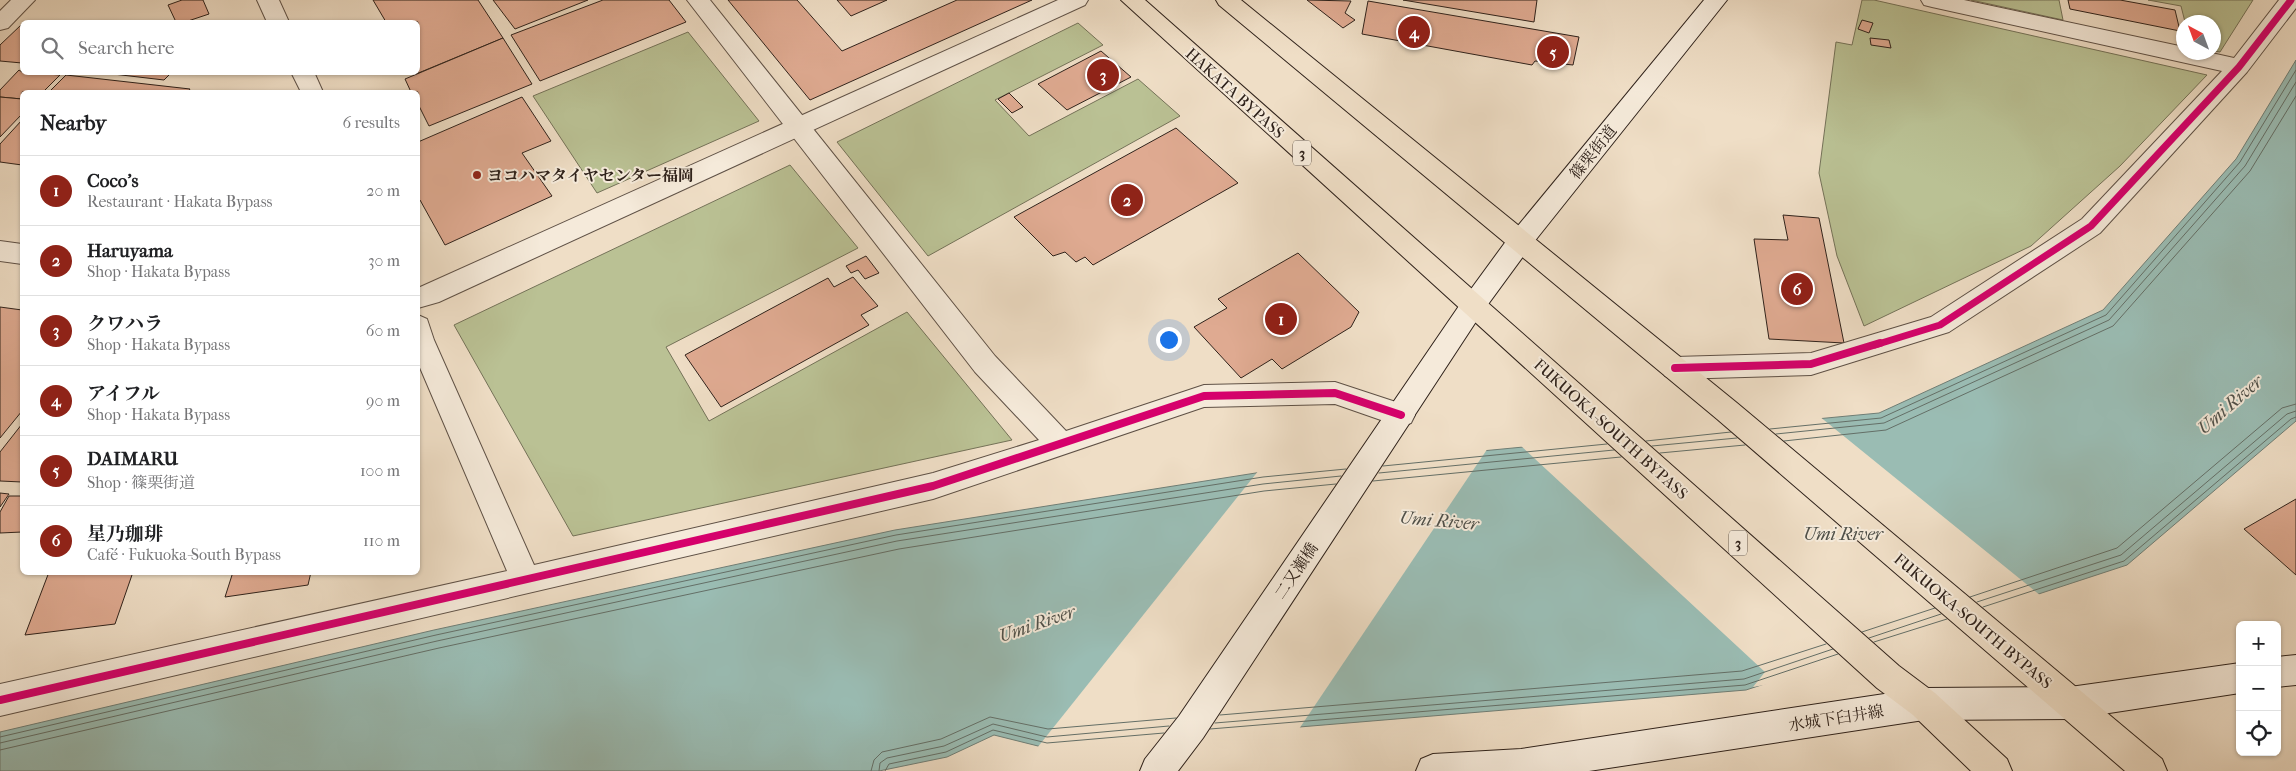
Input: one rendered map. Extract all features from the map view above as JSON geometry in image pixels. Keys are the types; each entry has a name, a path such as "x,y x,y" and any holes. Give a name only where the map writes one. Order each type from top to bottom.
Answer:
{"highway":[{"name":"HAKATA BYPASS","path":"1132,0 1472,307"},
{"path":"1226,0 1521,240"},
{"name":"FUKUOKA-SOUTH BYPASS","path":"1521,240 1727,411 2150,771"},
{"name":"FUKUOKA-SOUTH BYPASS","path":"1472,307 1588,408 1888,677 1924,704 1995,771"}],"street":[{"path":"0,23 24,0"},
{"path":"268,0 277,20"},
{"path":"698,0 985,364 1061,446"},
{"path":"420,298 430,295 1077,0"},
{"name":"篠栗街道","path":"1472,307 1521,240 1716,0"},
{"path":"1932,0 2239,67"},
{"path":"1675,368 1811,364 1940,325 2091,226 2239,67 2292,0"},
{"path":"304,75 311,90"},
{"path":"0,251 20,254"},
{"name":"二又瀬橋","path":"1157,771 1191,727 1472,307"},
{"path":"420,335 526,581"},
{"path":"0,700 526,581 933,486 1061,446 1204,396 1335,393 1400,416"},
{"path":"2281,672 2296,670"},
{"name":"水城下臼井線","path":"1433,771 1521,765 1924,704 2070,703 2236,679"}],"green space":[{"path":"1862,0 1874,0 2207,75 2120,166 2031,246 1864,326 1837,256 1819,173 1836,42 1852,45"},
{"path":"1971,0 2059,0 2063,20"},
{"path":"2148,0 2253,0 2221,50 2221,15 2183,15 2181,6"},
{"path":"1078,23 1103,45 995,100 1029,136 1138,79 1180,116 928,256 837,142"},
{"path":"688,32 759,121 597,193 533,96"},
{"path":"790,165 858,248 666,347 709,421 907,312 1012,440 573,536 454,325"}],"water":[{"name":"Umi River","path":"2296,60 2296,421 2127,565 1746,690 1046,748 994,735 947,757 879,771 0,771 0,732 434,630 895,530 1262,472 1879,413 2103,310 2236,159"}],"pier":[{"path":"1819,416 2041,596 1770,684 1753,687 1765,672 1520,445"},
{"path":"1488,448 1299,729 1046,750 1037,748 1259,470"}],"building":[{"path":"182,0 203,0 209,14 191,20 175,20 168,5"},
{"path":"373,0 478,0 503,38 420,72 420,20 385,20"},
{"path":"493,0 588,0 515,29"},
{"path":"603,0 669,0 686,22 540,81 511,35"},
{"path":"728,0 797,0 842,51 957,0 1032,0 810,100"},
{"path":"837,0 887,0 851,16"},
{"path":"1307,0 1351,1 1345,13 1355,20 1343,28"},
{"path":"1403,0 1537,0 1534,22"},
{"path":"2068,0 2120,0 2175,10 2176,30 2070,9"},
{"path":"1368,1 1579,37 1573,65 1535,61 1532,65 1362,34"},
{"path":"1862,20 1873,23 1869,33 1858,29"},
{"path":"20,26 20,63 0,61 0,45"},
{"path":"503,38 532,84 429,126 420,108 420,90 410,90 405,79 420,75 420,73"},
{"path":"1870,38 1889,40 1891,48 1871,45"},
{"path":"1101,51 1131,77 1067,110 1038,84"},
{"path":"19,70 20,75 60,75 45,90 20,90 20,99 0,97 0,90"},
{"path":"66,75 190,89 189,90 51,90"},
{"path":"122,75 169,75 164,80"},
{"path":"1009,93 1023,107 1012,113 998,99"},
{"path":"0,97 20,99 20,116 0,137"},
{"name":"ヨコハマタイヤセンター福岡","path":"522,97 551,141 522,153 552,196 445,245 420,200 420,141"},
{"path":"20,122 20,165 0,162 0,144"},
{"path":"1176,128 1238,183 1093,265 1085,257 1076,262 1065,252 1053,256 1014,217"},
{"path":"1783,215 1819,218 1844,343 1769,339 1754,239 1788,240"},
{"path":"1298,253 1359,312 1351,327 1282,369 1272,359 1241,378 1194,327 1227,308 1218,299"},
{"path":"866,256 879,273 865,279 858,270 851,273 846,266"},
{"path":"853,277 878,306 861,315 869,325 721,407 685,355 828,278 834,287"},
{"path":"0,307 20,310 20,413 0,438"},
{"path":"20,427 20,482 0,481 0,452"},
{"path":"0,493 9,494 0,507"},
{"path":"9,496 20,496 20,532 0,533 0,512"},
{"path":"2296,499 2296,575 2244,529"},
{"path":"48,575 132,575 115,624 25,635"},
{"path":"232,575 310,575 308,585 225,597"}],"cycle path":[{"path":"1675,368 1811,364 1940,325 2091,226 2239,67 2291,0"},
{"path":"0,700 526,581 933,486 1204,396 1335,393 1401,415"}],"place":[{"name":"アイフル","path":"1414,32"},
{"name":"DAIMARU","path":"1553,52"},
{"name":"クワハラ","path":"1103,75"},
{"name":"ヨコハマタイヤセンター福岡","path":"477,175"},
{"name":"Haruyama","path":"1127,200"},
{"name":"星乃珈琲","path":"1797,289"},
{"name":"Coco's","path":"1281,319"}]}
